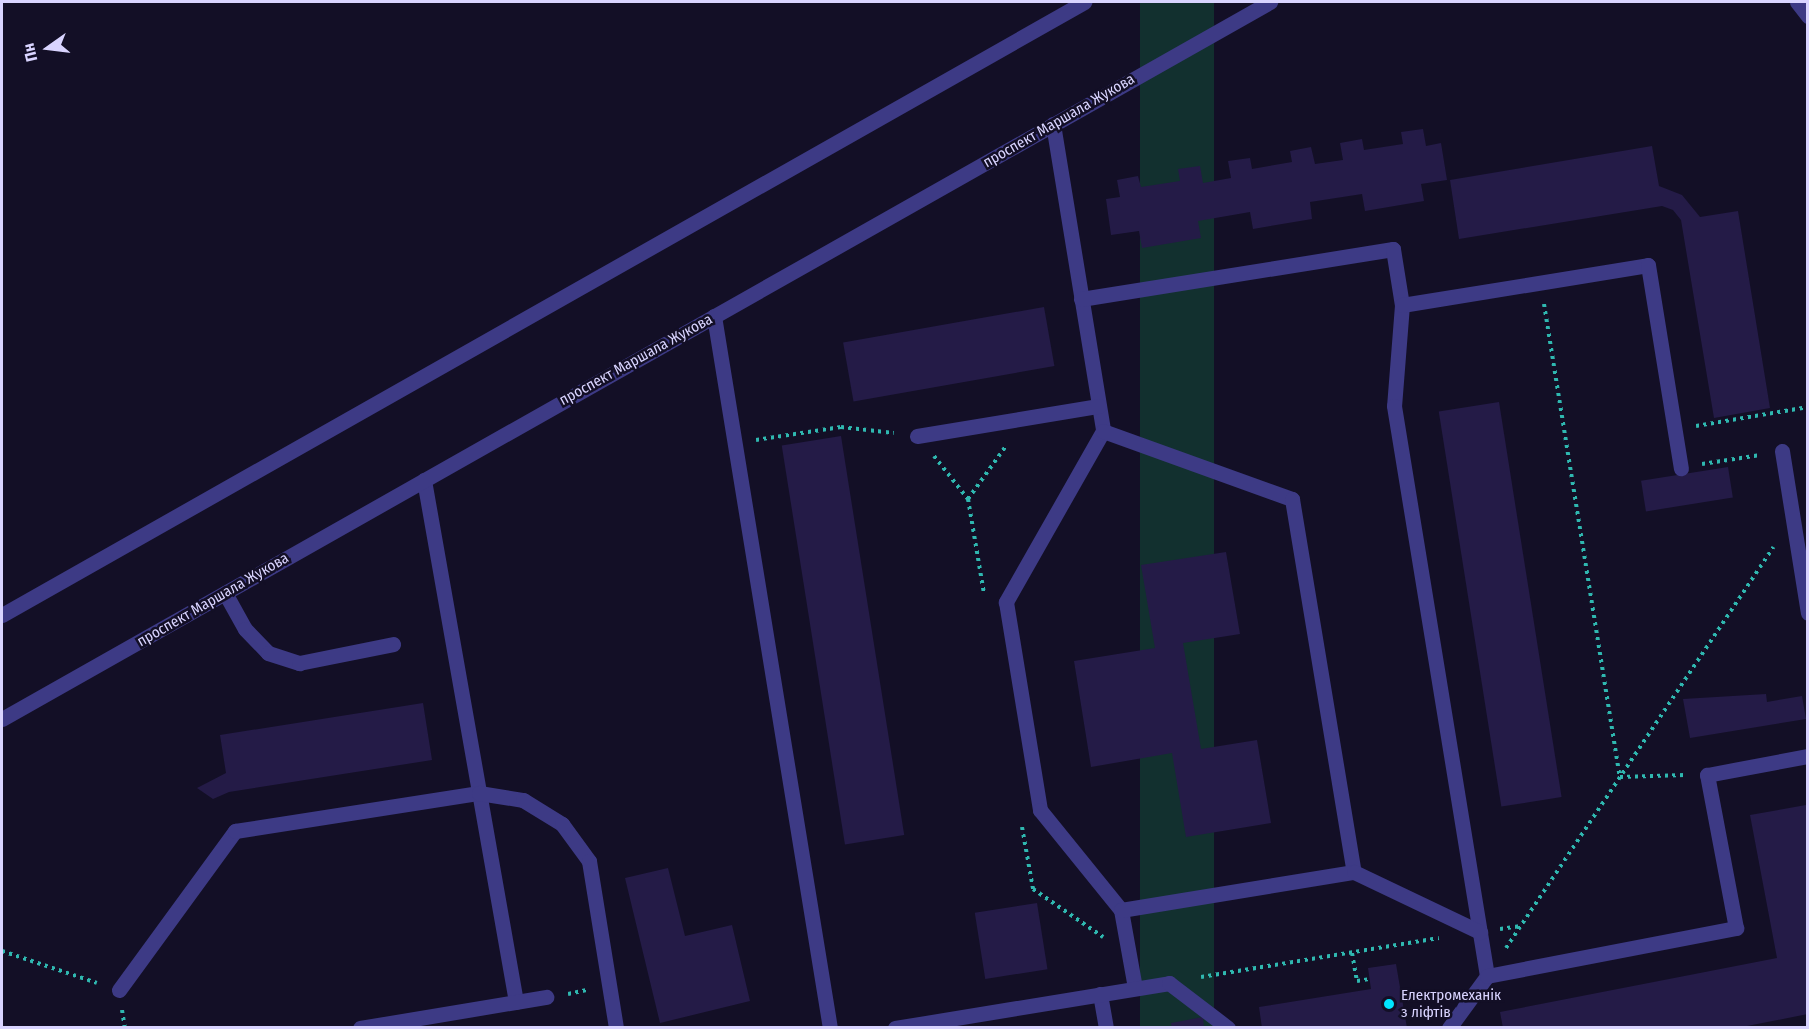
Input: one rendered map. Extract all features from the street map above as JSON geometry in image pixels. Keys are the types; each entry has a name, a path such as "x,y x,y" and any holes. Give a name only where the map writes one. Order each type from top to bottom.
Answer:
{"street":[{"path":"2,615 1084,2"},
{"name":"проспект Маршала Жукова","path":"2,719 1270,2"},
{"path":"1797,2 1808,16"},
{"path":"1053,124 1103,430 1006,602 1040,810 1121,910 1135,988"},
{"path":"1082,299 1393,249 1402,305 1394,406 1487,976"},
{"path":"1402,305 1648,265 1681,468"},
{"path":"714,316 830,1028"},
{"path":"917,436 1099,406"},
{"path":"1103,430 1292,499 1354,872"},
{"path":"1782,451 1808,613"},
{"path":"424,480 516,1002"},
{"path":"225,593 245,630 268,653 299,663 393,644"},
{"path":"1449,1028 1487,976 1736,928 1707,774 1808,756"},
{"path":"119,990 235,831 479,793 523,800 562,824 588,861 616,1028"},
{"path":"1121,910 1354,872 1480,932"},
{"path":"895,1028 1169,983 1228,1028"},
{"path":"1100,994 1106,1028"},
{"path":"360,1028 546,997"}],"path":[{"path":"1541,282 1620,777"},
{"path":"1675,429 1808,408"},
{"path":"735,444 841,427 917,436 968,499 1025,418"},
{"path":"1681,468 1782,451"},
{"path":"1487,976 1792,519"},
{"path":"1620,777 1707,774"},
{"path":"1169,983 1480,932"},
{"path":"2,951 88,980"},
{"path":"1352,953 1357,981 1370,979"},
{"path":"546,997 609,987"}],"green space":[{"path":"1140,2 1214,2 1214,1028 1140,1028"}],"building":[{"path":"1423,129 1426,146 1441,143 1447,180 1421,184 1424,201 1365,211 1362,194 1310,202 1312,219 1253,229 1250,212 1198,221 1201,238 1142,248 1139,231 1111,235 1106,199 1120,197 1117,180 1138,176 1141,187 1180,181 1178,169 1200,166 1203,183 1231,178 1228,161 1250,158 1252,169 1292,162 1290,151 1311,147 1315,164 1343,160 1340,143 1362,139 1364,150 1403,144 1401,132"},
{"path":"1652,146 1659,186 1682,195 1700,217 1738,211 1770,408 1714,418 1681,220 1673,210 1662,206 1459,239 1450,180"},
{"path":"1044,307 1054,366 854,402 843,342"},
{"path":"1499,402 1562,797 1501,807 1439,412"},
{"path":"841,436 904,835 845,844 782,445"},
{"path":"1728,467 1733,498 1646,511 1641,481"},
{"path":"1226,552 1240,634 1183,643 1201,749 1257,740 1271,823 1186,837 1172,753 1091,767 1074,661 1155,648 1141,565"},
{"path":"1766,694 1767,702 1802,696 1806,719 1690,738 1683,699"},
{"path":"423,703 432,760 229,792 213,799 197,788 226,773 220,735"},
{"path":"1806,805 1808,1014 1737,1028 1503,1028 1500,1012 1777,958 1750,815"},
{"path":"668,868 685,936 732,925 750,1001 660,1023 625,878"},
{"path":"1037,903 1047,969 985,979 975,913"},
{"path":"1396,964 1407,1028 1262,1028 1259,1007 1371,989 1368,968"},
{"path":"1203,1017 1204,1028 1172,1028 1171,1023"}],"place":[{"name":"Електромеханік з ліфтів","path":"1389,1004"}]}
